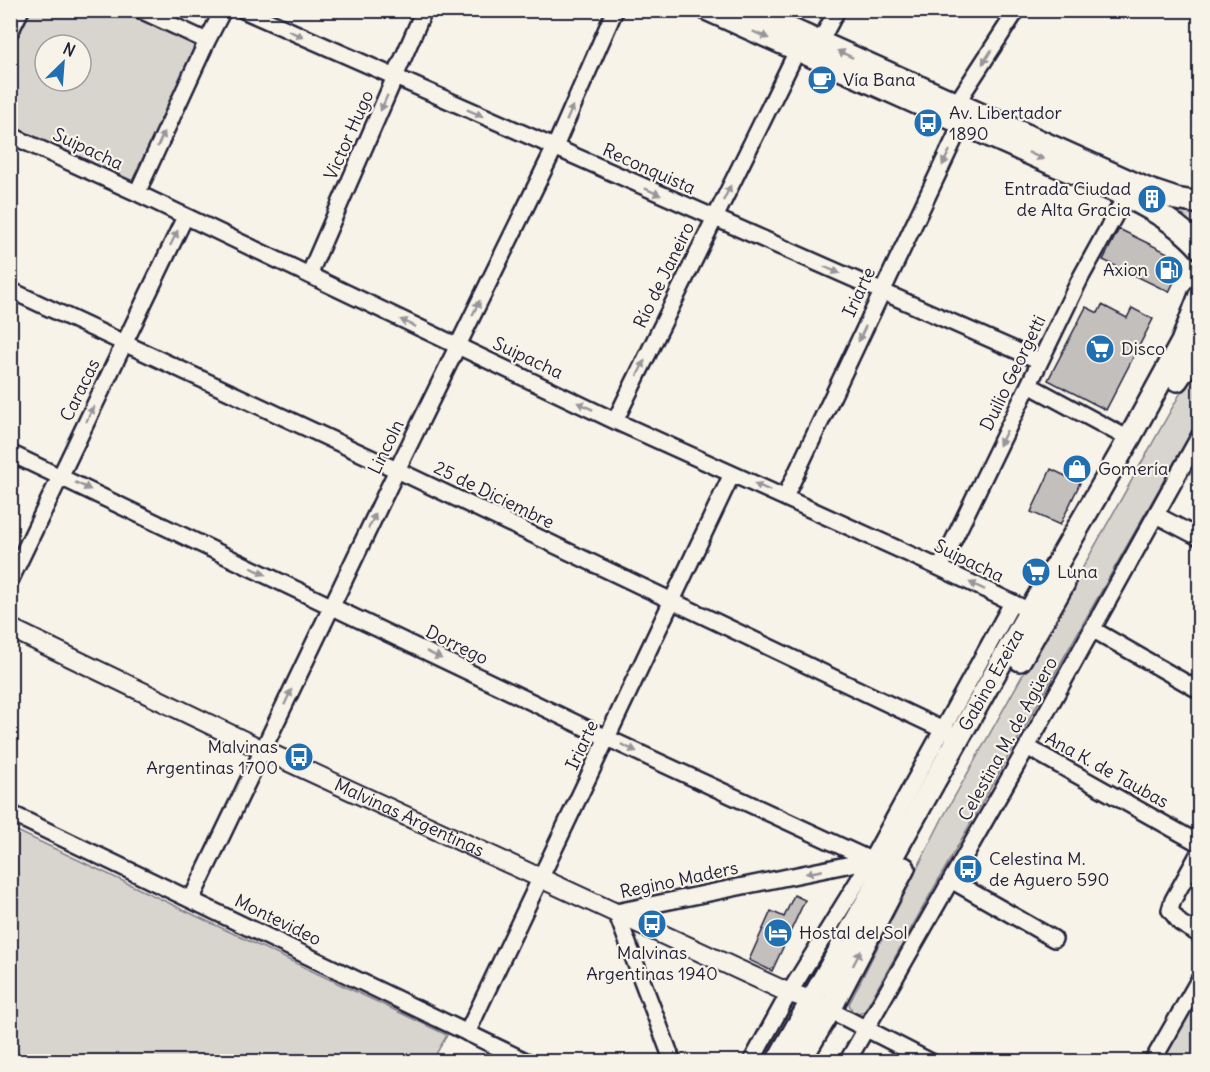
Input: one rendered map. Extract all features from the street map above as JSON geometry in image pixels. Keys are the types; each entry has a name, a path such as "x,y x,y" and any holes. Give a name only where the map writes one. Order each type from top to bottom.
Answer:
{"main road":[{"path":"708,10 797,51 959,113 1156,193 1200,203"},
{"path":"748,10 820,42 1125,197 1170,222 1200,248"},
{"name":"Gabino Ezeiza","path":"799,1062 880,864 1021,607 1130,439 1182,342 1200,295"},
{"name":"Gabino Ezeiza","path":"777,1062 821,1005 926,826 1150,426 1188,361 1200,345"}],"street":[{"path":"10,33 21,10"},
{"path":"140,10 207,41"},
{"path":"137,192 223,10"},
{"name":"Reconquista","path":"243,10 1040,361"},
{"name":"Victor Hugo","path":"309,276 424,10"},
{"name":"Lincoln","path":"191,900 554,148 615,10"},
{"path":"820,42 837,10"},
{"name":"Iriarte","path":"785,497 882,291 959,113 1017,10"},
{"name":"Río de Janeiro","path":"615,420 797,51"},
{"name":"Suipacha","path":"10,135 137,192 184,217 615,420 1021,607"},
{"name":"Duilio Georgetti","path":"940,568 1081,277 1125,197"},
{"name":"Caracas","path":"10,581 184,217"},
{"name":"25 de Diciembre","path":"10,290 397,470 951,734"},
{"path":"1029,385 1130,439"},
{"name":"Celestina M. de Agüero","path":"847,1062 1200,435"},
{"name":"Dorrego","path":"10,453 607,738 880,864"},
{"name":"Iriarte","path":"467,1033 732,474"},
{"path":"1156,515 1200,538"},
{"name":"Malvinas Argentinas","path":"10,628 263,750 789,993 821,1005"},
{"path":"1092,629 1200,691"},
{"name":"Ana K. de Taubas","path":"1026,747 1200,844"},
{"name":"Montevideo","path":"10,813 528,1062"},
{"path":"1200,851 1173,900 1170,910 1180,923 1200,935"},
{"path":"751,1062 789,993 880,864"},
{"name":"Regino Maders","path":"673,1062 616,912 880,864"},
{"path":"951,880 1054,939"},
{"path":"1152,1062 1200,978"},
{"path":"821,1005 931,1062"}],"shaded area":[{"path":"21,11 140,11 207,41 137,193 11,135 11,32"},
{"path":"1150,194 1199,209 1199,235"},
{"path":"1199,360 1199,418 864,1012 858,1014 852,1011 849,1004 942,819"},
{"path":"10,828 447,1035 432,1061 11,1061"},
{"path":"1199,993 1199,1061 1161,1061"}],"building":[{"path":"1119,229 1184,261 1169,292 1103,260"},
{"name":"Disco","path":"1102,305 1127,318 1132,308 1153,319 1106,410 1048,380 1086,307 1098,313"},
{"path":"1051,469 1080,483 1060,525 1031,512"},
{"name":"Hostal del Sol","path":"794,895 805,900 772,971 749,960 771,911 784,917"}],"place":[{"name":"Vía Bana","path":"822,80"},
{"name":"Av. Libertador 1890","path":"928,123"},
{"name":"Entrada Ciudad de Alta Gracia","path":"1152,199"},
{"name":"Axion","path":"1169,270"},
{"name":"Disco","path":"1100,349"},
{"name":"Gomería","path":"1077,469"},
{"name":"Luna","path":"1036,572"},
{"name":"Malvinas Argentinas 1700","path":"299,757"},
{"name":"Celestina M. de Aguero 590","path":"968,869"},
{"name":"Malvinas Argentinas 1940","path":"652,924"},
{"name":"Hostal del Sol","path":"778,933"}]}
